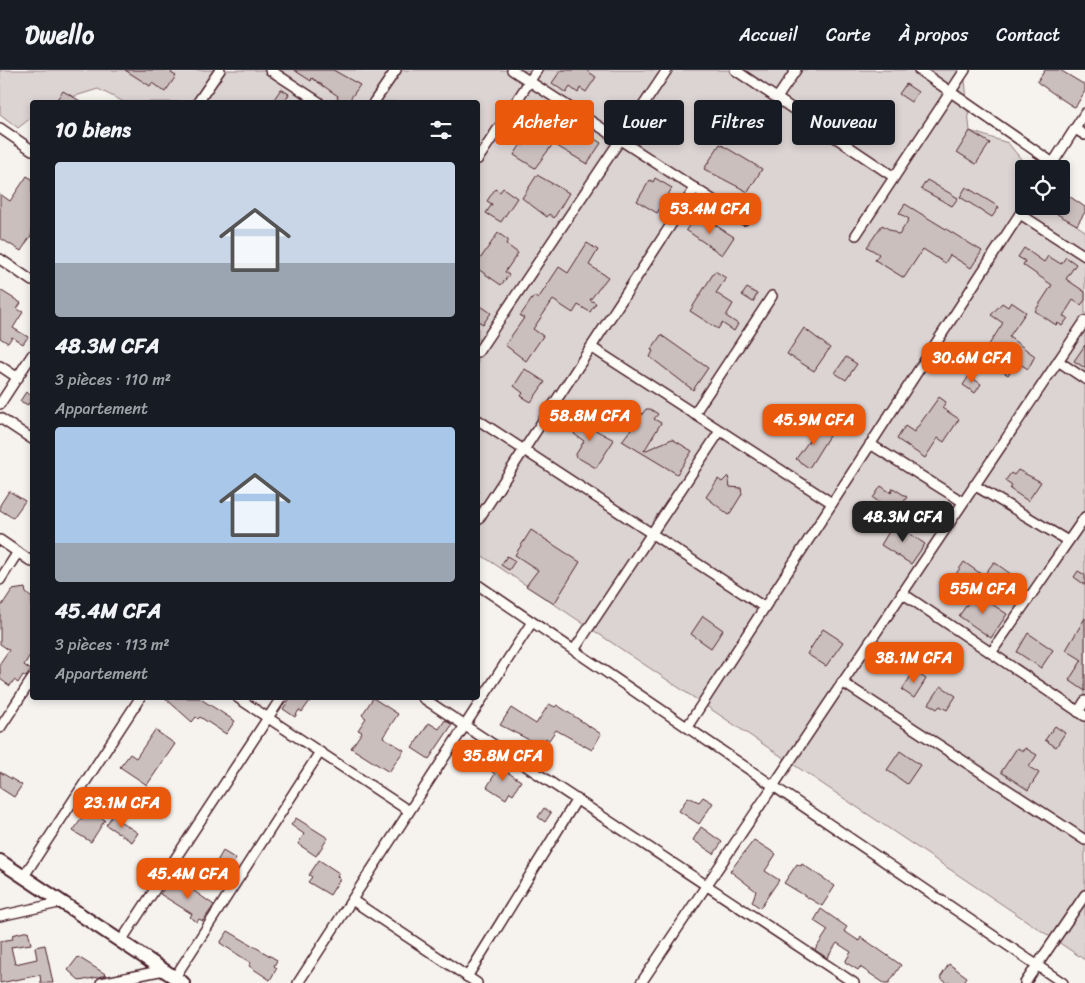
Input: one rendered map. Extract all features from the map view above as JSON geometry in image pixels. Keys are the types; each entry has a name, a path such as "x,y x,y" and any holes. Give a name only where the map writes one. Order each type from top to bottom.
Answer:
{"street":[{"path":"199,100 220,70"},
{"path":"270,70 316,100"},
{"path":"375,100 396,70"},
{"path":"512,70 604,130"},
{"path":"480,156 537,70"},
{"path":"647,100 667,70"},
{"path":"735,70 894,177"},
{"path":"776,98 796,70"},
{"path":"919,70 1043,160"},
{"path":"856,234 965,70"},
{"path":"1055,160 1085,113"},
{"path":"0,128 30,149"},
{"path":"1075,129 1085,135"},
{"path":"480,349 617,145"},
{"path":"628,145 744,220"},
{"path":"480,517 695,188"},
{"path":"687,727 1019,215"},
{"path":"1029,215 1085,256"},
{"path":"0,259 30,280"},
{"path":"694,414 772,296"},
{"path":"641,983 1085,321"},
{"path":"591,347 832,503"},
{"path":"0,404 30,358"},
{"path":"1058,361 1085,379"},
{"path":"0,366 18,378"},
{"path":"0,418 30,438"},
{"path":"480,421 764,607"},
{"path":"574,650 720,431"},
{"path":"870,444 963,502"},
{"path":"974,486 1068,541"},
{"path":"991,653 1085,517"},
{"path":"0,540 30,561"},
{"path":"0,580 18,552"},
{"path":"480,586 1063,983"},
{"path":"902,593 1082,714 1085,702"},
{"path":"298,983 532,622"},
{"path":"0,728 30,682"},
{"path":"842,682 1085,840"},
{"path":"24,876 139,700"},
{"path":"241,700 409,811"},
{"path":"121,941 280,700"},
{"path":"426,700 466,724 854,983"},
{"path":"0,861 179,980 320,752"},
{"path":"467,977 577,799"},
{"path":"1025,983 1085,895"},
{"path":"352,900 477,983"},
{"path":"0,916 63,902"},
{"path":"101,983 164,970"}],"shaded area":[{"path":"0,70 964,70 970,131 1008,143 1022,160 1015,160 1015,215 1068,215 1076,225 1085,231 1085,960 480,554 480,100 120,100 98,89 62,100 30,100 30,119 18,128 0,114"}],"building":[{"path":"125,70 173,70 171,73 176,76 165,92 152,83 150,86"},
{"path":"294,70 333,70 360,85 349,100 340,100 337,98 338,96 312,78 311,81"},
{"path":"561,70 586,70 596,77 586,92 580,88 578,93 570,87 566,93 552,83"},
{"path":"1045,70 1060,70 1085,85 1085,91 1076,106 1074,107 1037,82"},
{"path":"906,84 918,92 911,102 899,94"},
{"path":"281,89 289,94 285,100 273,100"},
{"path":"63,91 79,100 56,100"},
{"path":"970,131 990,143 976,164 957,152"},
{"path":"594,139 601,143 587,164 557,146 594,145"},
{"path":"520,145 552,145 535,168 514,155"},
{"path":"719,145 722,145 762,169 748,192 704,169"},
{"path":"537,175 569,193 554,218 549,214 547,217 522,198"},
{"path":"27,176 30,178 30,237 21,251 0,238 0,194 10,201"},
{"path":"655,178 672,188 657,213 637,201 650,180 653,182"},
{"path":"927,180 958,198 952,206 921,189"},
{"path":"966,187 999,207 992,217 960,197"},
{"path":"503,188 517,198 501,222 486,213 492,204 487,201 495,189 500,192"},
{"path":"1070,197 1085,207 1085,212 1077,225 1059,215 1070,215"},
{"path":"905,204 982,251 971,268 950,255 945,263 923,249 904,278 875,260 879,254 867,247 882,225 899,235 909,219 899,213"},
{"path":"696,215 734,237 722,255 686,230"},
{"path":"498,233 508,240 506,244 518,253 505,272 509,275 501,285 480,270 480,259"},
{"path":"587,243 598,250 589,265 608,277 590,300 596,303 590,312 578,305 573,313 553,300 533,329 543,336 526,361 505,345 524,318 520,316 534,296 538,299 559,267 568,273"},
{"path":"1024,248 1044,262 1048,256 1061,264 1066,257 1076,264 1066,279 1085,292 1085,300 1081,305 1073,300 1063,316 1068,318 1062,326 1058,323 1056,325 1035,311 1052,285 1023,265 1025,261 1018,257"},
{"path":"715,271 726,278 716,293 733,304 726,316 738,324 734,331 722,323 718,329 690,311"},
{"path":"747,288 757,294 753,302 742,295"},
{"path":"0,290 21,303 17,309 23,312 13,328 28,337 23,344 12,337 8,343 0,338"},
{"path":"1011,302 1026,312 1009,337 1035,356 1028,369 1017,362 1008,375 981,357 1003,323 991,315 1002,303 1008,307"},
{"path":"480,305 491,313 483,324 480,322"},
{"path":"804,328 830,348 814,371 787,354"},
{"path":"661,335 708,368 693,390 650,357 653,351 651,350"},
{"path":"1085,345 1085,368 1074,361"},
{"path":"846,357 857,364 846,380 835,373"},
{"path":"525,369 545,382 531,402 521,396 523,393 514,386"},
{"path":"969,376 981,384 975,393 963,385"},
{"path":"26,392 30,395 28,405 20,401"},
{"path":"939,397 946,402 942,408 959,419 944,442 938,438 925,458 897,439 905,426 914,432"},
{"path":"646,409 650,409 658,414 654,419 661,423 644,451 672,439 692,451 677,474 622,441"},
{"path":"569,416 614,440 596,468 575,456 584,441 574,434 575,431 564,424"},
{"path":"821,424 832,431 809,468 796,459"},
{"path":"1018,470 1041,482 1028,501 1010,489 1012,486 1005,481 1011,473 1014,475"},
{"path":"728,476 730,487 741,488 742,494 729,515 706,497 718,479 722,482"},
{"path":"881,486 891,493 893,488 907,497 896,513 873,498"},
{"path":"9,491 25,501 13,518 0,510 0,505"},
{"path":"896,520 905,526 903,529 925,544 911,564 881,545"},
{"path":"531,530 580,562 554,604 526,586 538,570 515,555"},
{"path":"507,556 515,561 509,570 501,565"},
{"path":"964,562 981,574 973,586 956,574"},
{"path":"994,562 1019,580 1010,593 984,575"},
{"path":"1078,571 1085,575 1085,585 1074,577"},
{"path":"25,588 26,593 30,596 30,655 24,665 30,671 26,677 23,675 18,683 14,680 10,686 0,679 0,663 9,650 0,644 0,608 12,590"},
{"path":"975,593 1007,614 991,638 959,616"},
{"path":"703,616 723,630 711,648 691,634"},
{"path":"1085,618 1085,691 1069,680 1082,660 1066,650"},
{"path":"823,629 843,642 826,666 807,654"},
{"path":"1028,633 1053,650 1041,668 1017,652"},
{"path":"914,671 926,679 914,698 902,690"},
{"path":"941,686 956,696 947,710 940,706 937,709 929,704"},
{"path":"167,700 202,700 235,721 226,734 200,717 198,719 196,717 192,722"},
{"path":"289,700 311,700 302,712 299,710 295,717 283,709"},
{"path":"372,700 376,700 398,714 383,737 404,750 389,772 351,748 362,732 358,730 366,718 362,715"},
{"path":"549,704 555,707 557,705 601,734 592,750 556,730 549,740 546,738 541,746 500,725 511,708 536,724"},
{"path":"445,720 452,725 429,759 412,748 429,723 439,729"},
{"path":"1055,726 1065,733 1056,747 1045,740"},
{"path":"155,730 175,744 147,785 120,767 130,754 136,758"},
{"path":"1017,748 1023,751 1025,748 1037,755 1029,767 1039,773 1028,790 1001,772"},
{"path":"900,751 920,765 907,784 887,770"},
{"path":"498,763 506,768 504,770 521,781 513,794 510,792 506,799 487,787 495,774 492,772"},
{"path":"0,772 22,785 14,797 0,788"},
{"path":"688,797 699,802 703,797 713,803 699,824 679,811"},
{"path":"544,808 551,813 545,822 538,817"},
{"path":"88,809 105,820 91,842 73,831"},
{"path":"112,816 138,833 132,842 106,825"},
{"path":"296,818 328,838 316,856 298,844 304,834 291,825"},
{"path":"701,827 722,842 714,854 693,840"},
{"path":"754,840 776,854 765,871 779,880 760,908 752,902 756,891 730,871"},
{"path":"223,851 236,859 229,871 216,863"},
{"path":"319,860 339,873 337,876 340,879 330,895 308,882 312,877 309,875"},
{"path":"797,864 801,866 802,864 835,886 822,906 784,883"},
{"path":"174,877 214,905 203,921 199,919 197,922 190,917 192,914 160,894"},
{"path":"821,909 847,927 844,931 859,941 861,937 901,965 889,983 884,983 860,967 858,970 845,962 851,952 837,943 827,958 815,950 828,930 814,921"},
{"path":"28,931 31,944 11,947 15,964 37,959 35,947 45,945 53,983 41,983 40,975 0,983 0,941 13,939 12,935"},
{"path":"228,931 277,960 274,966 277,968 270,980 249,966 251,963 220,943"},
{"path":"78,957 107,975 80,981 68,970"},
{"path":"949,964 967,977 963,983 947,983 940,978"}]}
